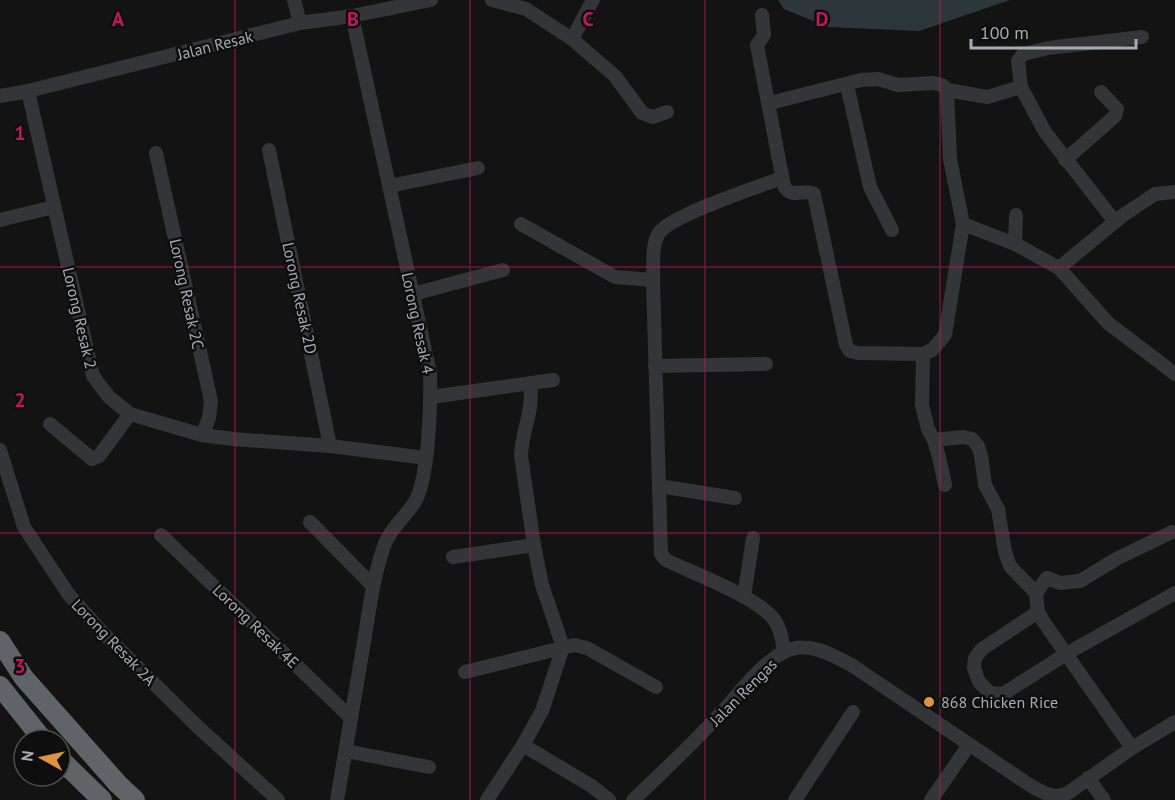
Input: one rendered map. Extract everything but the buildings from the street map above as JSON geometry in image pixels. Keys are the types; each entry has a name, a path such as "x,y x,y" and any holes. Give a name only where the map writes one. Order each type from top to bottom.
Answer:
{"highway":[{"path":"0,641 24,678 118,784 135,800"},
{"path":"0,686 33,728"},
{"path":"72,771 102,800"}],"street":[{"path":"294,0 300,24"},
{"name":"Jalan Resak","path":"0,96 28,92 300,24 352,16 405,2 431,0"},
{"path":"492,0 526,9 572,39 615,76 642,113 652,117 667,112"},
{"path":"572,39 593,0"},
{"path":"762,15 764,35 758,45 784,186 789,193 808,191 814,194 846,345 850,351 923,354 932,350 945,335 963,224 950,159 947,90"},
{"name":"Lorong Resak 4","path":"337,800 373,586 383,546 393,529 407,515 417,497 426,458 431,397 430,373 352,16"},
{"path":"1115,222 1045,132 1021,87 1018,61 1023,54 1048,48 1142,37"},
{"path":"770,103 861,80 878,79 898,85 933,83 942,85 947,90 987,97 1021,87"},
{"path":"847,85 870,187 892,230"},
{"name":"Lorong Resak 2","path":"28,92 93,376 109,397 130,414 202,435 330,446 426,458"},
{"path":"1065,159 1115,116 1117,109 1101,92"},
{"name":"Lorong Resak 2D","path":"269,150 330,446"},
{"name":"Lorong Resak 2C","path":"156,153 211,400 202,435"},
{"path":"389,186 478,168"},
{"path":"782,178 690,213 664,228 658,234 655,244 654,280 661,554 666,560 744,597 771,615 780,632 784,652"},
{"path":"1059,268 1115,222 1155,194 1175,192"},
{"path":"0,220 54,207"},
{"path":"1015,244 1016,215"},
{"path":"521,224 615,277 654,280"},
{"path":"963,224 1015,244 1059,268 1108,323 1175,375"},
{"path":"413,294 503,270"},
{"path":"923,354 922,405 928,429 934,440 945,485"},
{"path":"655,366 766,364"},
{"path":"431,397 552,380"},
{"path":"487,800 542,711 563,647 542,585 521,456 522,442 531,407 530,383"},
{"path":"50,424 88,457 96,458 130,414"},
{"path":"934,440 972,439 978,446 985,485 998,509 1005,552 1010,566 1036,593 1038,612 1132,748"},
{"name":"Lorong Resak 2A","path":"0,450 24,526 69,595 101,631 198,727 278,800"},
{"path":"659,486 735,498"},
{"path":"310,522 373,586"},
{"path":"1036,593 1047,578 1060,583 1080,581 1118,558 1172,532"},
{"name":"Lorong Resak 4E","path":"161,535 351,718"},
{"path":"744,597 753,538"},
{"path":"453,557 534,545"},
{"path":"1038,612 982,649 975,658 974,668 979,682 990,693 1003,694 1066,654 1175,593"},
{"path":"465,672 574,645 587,648 656,687"},
{"name":"Jalan Rengas","path":"633,800 674,762 762,669 784,652 810,648 834,656 853,666 1028,784 1053,798"},
{"path":"795,800 854,712"},
{"path":"1053,798 1062,796 1132,748 1175,722"},
{"path":"523,745 593,787 609,800"},
{"path":"931,800 969,745"},
{"path":"346,751 429,767"},
{"path":"1069,800 1085,781"},
{"path":"1085,781 1104,800"}],"shaded area":[{"path":"778,0 1010,0 919,31 828,27 784,9"}],"place":[{"name":"868 Chicken Rice","path":"929,702"}]}
